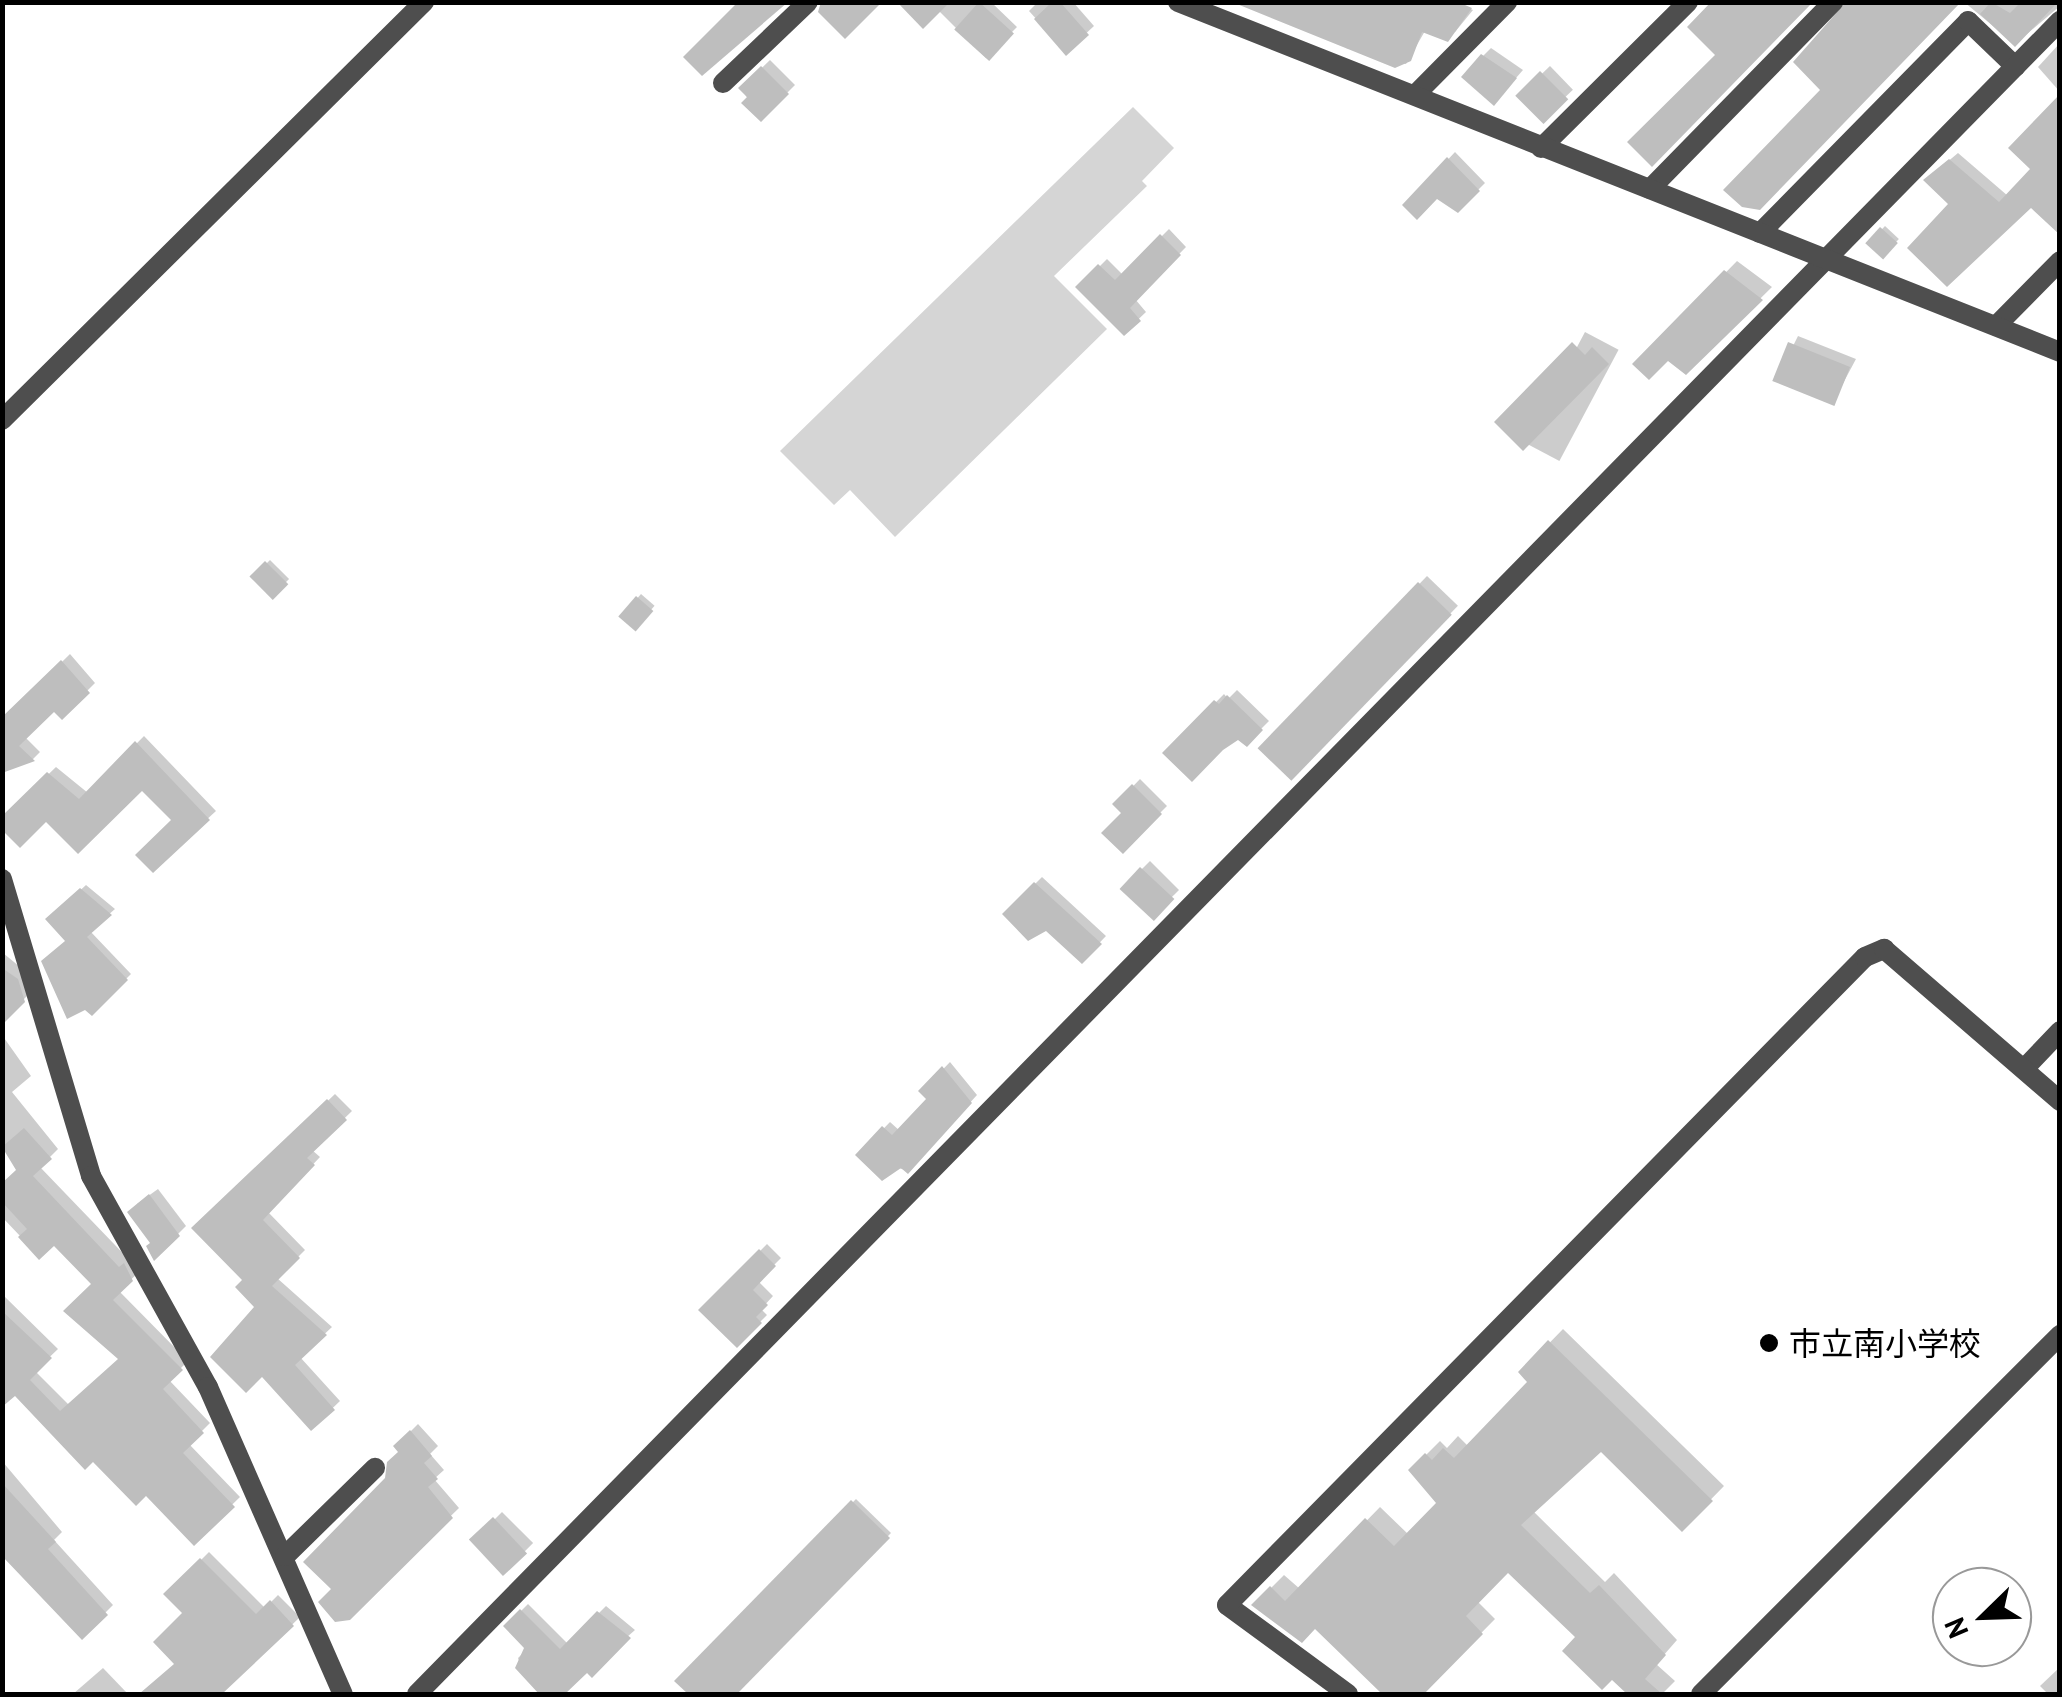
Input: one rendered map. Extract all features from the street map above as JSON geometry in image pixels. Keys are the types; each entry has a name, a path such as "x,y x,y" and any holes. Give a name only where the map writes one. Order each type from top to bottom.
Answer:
{"street":[{"path":"2,420 424,2"},
{"path":"723,82 808,2"},
{"path":"1178,2 2060,352"},
{"path":"1541,148 1688,2"},
{"path":"1650,189 1833,2"},
{"path":"1415,96 1505,3"},
{"path":"1760,233 1968,21 2016,67"},
{"path":"417,1694 1822,259 2060,21"},
{"path":"1996,326 2060,261"},
{"path":"2,879 91,1176 208,1387 343,1694"},
{"path":"1348,1694 1226,1605 1865,956 1884,949 2060,1101"},
{"path":"2024,1069 2060,1031"},
{"path":"1701,1694 2060,1335"},
{"path":"285,1556 375,1468"}],"shaded area":[{"path":"1133,107 1174,148 1142,181 1147,186 1054,276 1107,329 895,537 850,490 834,505 780,451"}],"building":[{"path":"738,2 788,2 702,76 683,57"},
{"path":"821,2 882,2 845,39 818,12"},
{"path":"897,2 950,2 923,29"},
{"path":"979,2 1014,33 989,61 954,29"},
{"path":"1052,2 1060,2 1089,35 1066,56 1034,19"},
{"path":"1232,2 1458,2 1472,8 1448,42 1422,32 1411,61 1395,68"},
{"path":"1711,2 1813,2 1652,167 1627,142 1715,55 1687,27"},
{"path":"1846,2 1961,2 1760,210 1742,207 1723,190 1820,90 1793,62"},
{"path":"1991,2 2010,13 2021,2 2058,2 2015,47 1980,14"},
{"path":"1481,54 1517,78 1494,106 1461,77"},
{"path":"761,66 789,94 761,122 741,103 747,97 738,88"},
{"path":"1540,71 1568,99 1544,124 1515,96"},
{"path":"2060,94 2060,235 2031,208 1947,287 1907,248 1948,204 1923,180 1949,159 1999,202 2030,169 2008,148"},
{"path":"1447,157 1480,191 1458,213 1437,199 1417,220 1402,205"},
{"path":"1880,227 1898,243 1883,259 1865,243"},
{"path":"1160,234 1181,255 1130,308 1141,321 1124,336 1075,287 1098,264 1115,280"},
{"path":"1724,270 1763,300 1686,375 1668,361 1649,380 1632,364"},
{"path":"1572,342 1585,355 1592,347 1609,364 1523,451 1494,422"},
{"path":"1788,342 1850,367 1834,406 1772,381"},
{"path":"265,561 288,584 273,600 249,577"},
{"path":"1418,582 1452,615 1291,781 1258,748"},
{"path":"636,596 653,611 636,631 618,616"},
{"path":"61,660 90,693 62,720 54,712 19,746 35,761 2,773 2,717"},
{"path":"1227,695 1263,730 1247,747 1238,740 1223,750 1192,782 1162,753 1214,700 1219,704"},
{"path":"135,741 210,820 153,873 135,855 171,820 142,791 78,854 46,822 20,848 2,830 2,816 47,772 79,799"},
{"path":"1132,784 1162,814 1123,854 1101,833 1121,813 1112,804"},
{"path":"1140,867 1174,899 1154,921 1120,889"},
{"path":"1034,882 1102,944 1082,964 1046,931 1028,941 1002,914"},
{"path":"80,888 112,915 87,937 128,980 92,1016 85,1010 67,1019 41,961 65,941 45,919"},
{"path":"2,968 18,979 25,1002 2,1025"},
{"path":"942,1066 972,1103 908,1174 901,1168 882,1181 855,1155 882,1126 892,1135 926,1099 918,1091"},
{"path":"327,1099 347,1120 307,1158 315,1165 263,1220 300,1258 272,1286 327,1335 295,1365 335,1410 311,1431 262,1377 246,1393 210,1357 254,1307 235,1287 242,1280 191,1228"},
{"path":"24,1128 52,1159 33,1176 119,1267 124,1263 133,1281 113,1300 183,1370 163,1389 204,1433 183,1453 235,1507 194,1546 146,1496 136,1506 93,1462 85,1470 15,1396 2,1407 2,1311 52,1358 30,1380 60,1411 118,1359 63,1311 91,1284 54,1246 39,1260 18,1237 27,1229 2,1202 2,1183 16,1170 2,1147"},
{"path":"149,1194 180,1236 154,1261 146,1246 150,1243 127,1212"},
{"path":"759,1249 776,1266 753,1290 768,1305 756,1317 762,1323 737,1348 698,1310"},
{"path":"1548,1340 1713,1501 1682,1532 1601,1452 1521,1525 1590,1593 1599,1585 1666,1655 1645,1679 1662,1694 1627,1694 1612,1680 1602,1690 1562,1651 1575,1637 1508,1573 1466,1616 1483,1634 1424,1694 1382,1694 1315,1629 1302,1643 1251,1605 1270,1586 1285,1601 1365,1518 1394,1546 1436,1503 1408,1470 1425,1453 1432,1460 1443,1448 1454,1458 1527,1382 1518,1372"},
{"path":"410,1430 432,1456 424,1463 438,1479 428,1487 453,1518 350,1620 335,1622 318,1602 331,1589 303,1562 385,1478 387,1462 398,1452 393,1446"},
{"path":"2,1483 56,1542 48,1549 108,1615 82,1640 2,1556"},
{"path":"851,1500 890,1538 737,1694 688,1694 674,1681"},
{"path":"493,1517 527,1554 503,1576 469,1540"},
{"path":"200,1558 256,1614 270,1600 294,1626 222,1694 139,1694 174,1664 153,1642 182,1613 163,1594"},
{"path":"520,1609 560,1649 597,1611 631,1638 592,1678 587,1673 565,1694 539,1694 515,1668 524,1648 503,1626"}],"place":[{"name":"市立南小学校","path":"1769,1343"}]}
